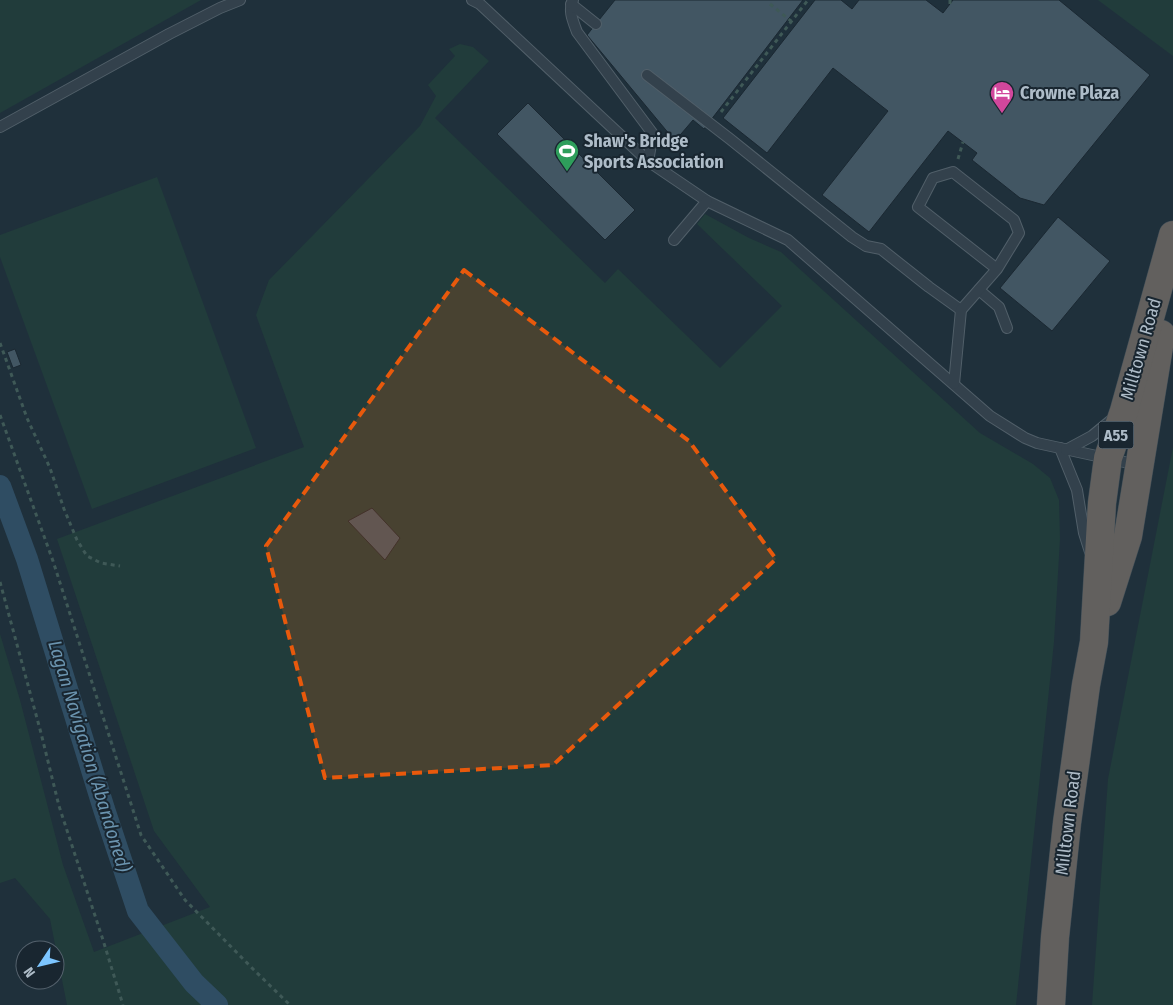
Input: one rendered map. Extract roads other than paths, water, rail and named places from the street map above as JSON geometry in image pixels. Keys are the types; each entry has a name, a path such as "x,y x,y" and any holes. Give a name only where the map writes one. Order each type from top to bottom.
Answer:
{"highway":[{"name":"Milltown Road","path":"1050,1005 1066,824 1094,642 1102,503 1108,458 1124,411 1173,235"},
{"name":"Milltown Road","path":"1094,642 1128,536 1173,257"}],"lane":[{"path":"0,127 169,34 240,0"},
{"path":"472,0 480,4 648,162 707,201 788,240 990,416 1037,443 1139,465"},
{"path":"572,2 571,16 577,32 653,134 648,162"},
{"path":"572,2 596,24"},
{"path":"647,75 852,237 866,246 881,250 961,310"},
{"path":"954,384 961,310 997,269 1019,232 1014,220 953,172 933,178 918,208 997,269"},
{"path":"674,240 707,201"},
{"path":"978,290 999,307 1007,328"},
{"path":"1063,449 1092,436 1124,411"},
{"path":"1063,449 1077,490 1084,533 1098,574"}],"waterway":[{"name":"Lagan Navigation (Abandoned)","path":"0,486 27,559 104,809 138,911 194,983 217,1005"}],"place":[{"name":"Crowne Plaza","path":"1002,114"},
{"name":"Shaw's Bridge Sports Association","path":"567,172"}]}
